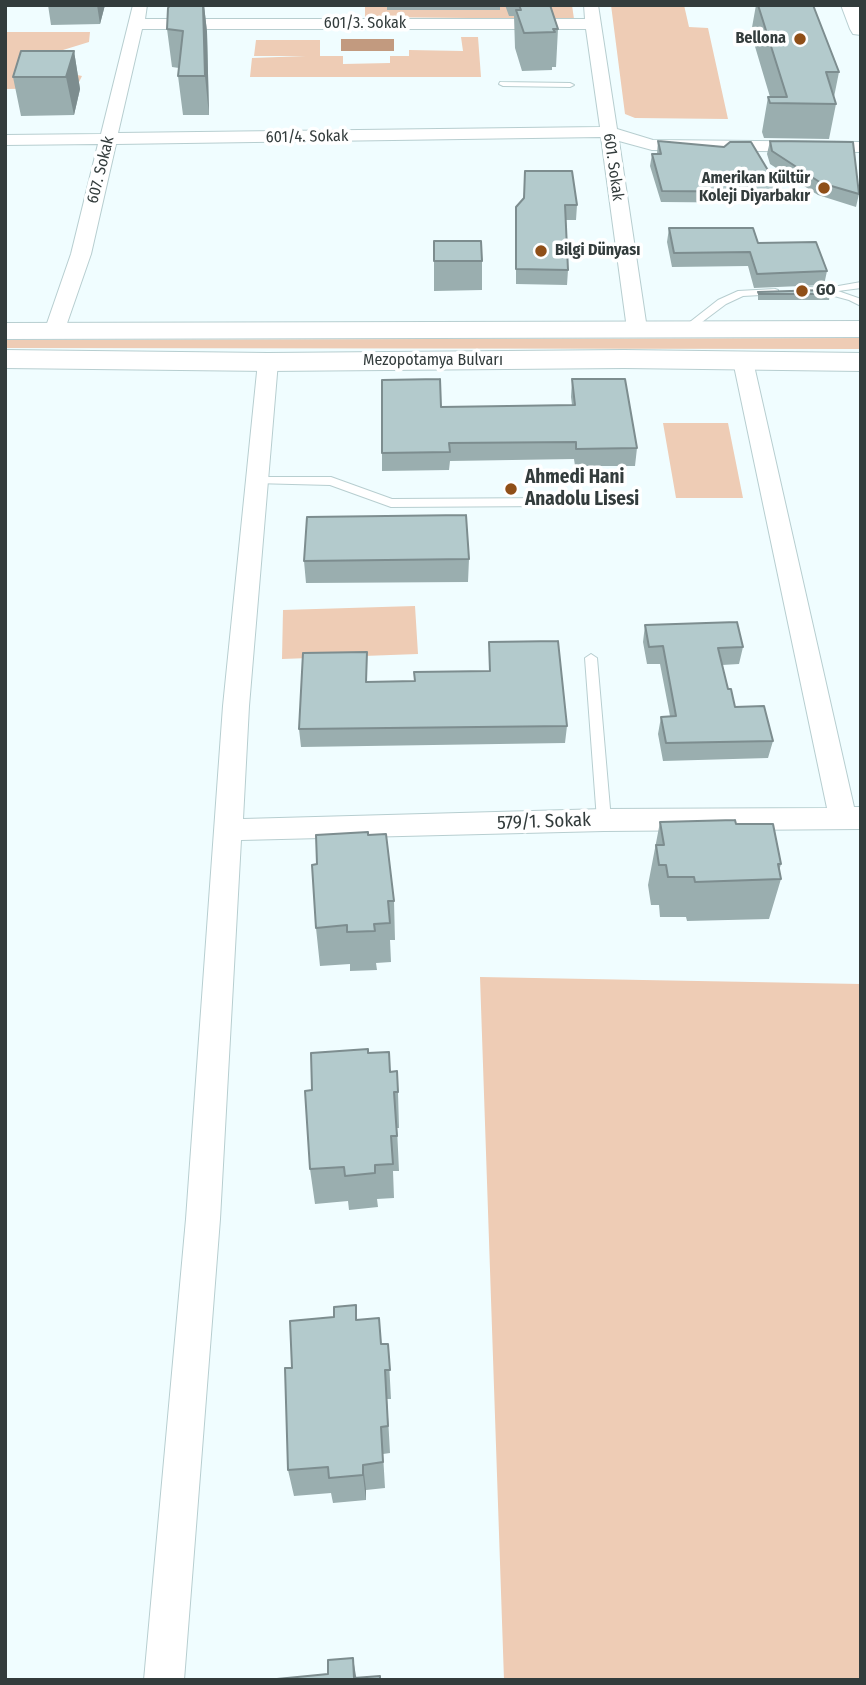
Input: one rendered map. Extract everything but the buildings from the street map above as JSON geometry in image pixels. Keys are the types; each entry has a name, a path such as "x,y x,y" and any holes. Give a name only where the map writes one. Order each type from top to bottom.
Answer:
{"main road":[{"path":"851,5 861,29"},
{"name":"Mezopotamya Bulvarı","path":"5,331 861,329"},
{"name":"Mezopotamya Bulvarı","path":"5,359 861,362"}],"street":[{"name":"607. Sokak","path":"54,332 81,254 140,5"},
{"path":"351,24 353,5"},
{"name":"601. Sokak","path":"591,5 637,329"},
{"name":"601/3. Sokak","path":"136,24 593,24"},
{"name":"601/4. Sokak","path":"5,141 608,132 652,145 861,146"},
{"path":"743,361 852,818"},
{"path":"164,1680 203,1219 236,706 268,362"},
{"name":"579/1. Sokak","path":"228,830 604,820 852,818"}],"lane":[{"path":"503,84 570,85"},
{"path":"796,291 861,285"},
{"path":"823,290 861,303"},
{"path":"685,329 722,302 741,293 782,292"},
{"path":"258,481 331,481 391,503 552,502"},
{"path":"591,658 604,820"}],"shaded area":[{"path":"365,5 572,5 574,19 365,17"},
{"path":"611,5 684,5 689,27 708,28 728,119 635,118 625,114"},
{"path":"5,32 90,32 89,42 63,50 54,58 63,72 82,76 76,88 5,89"},
{"path":"461,37 478,37 481,77 250,77 252,58 306,56 254,56 256,40 320,40 320,56 343,56 343,64 390,63 390,56 409,56 409,50 463,51"},
{"path":"341,39 394,39 394,51 341,51"},
{"path":"861,338 861,349 5,348 5,340"},
{"path":"663,423 728,423 743,498 676,498"},
{"path":"415,606 418,654 282,659 283,610"},
{"path":"480,977 861,984 861,1680 504,1680"}],"place":[{"name":"Bellona","path":"800,39"},
{"name":"Amerikan Kültür Koleji Diyarbakır","path":"824,188"},
{"name":"Bilgi Dünyası","path":"541,251"},
{"name":"GO","path":"802,291"},
{"name":"Ahmedi Hani Anadolu Lisesi","path":"511,489"}]}
